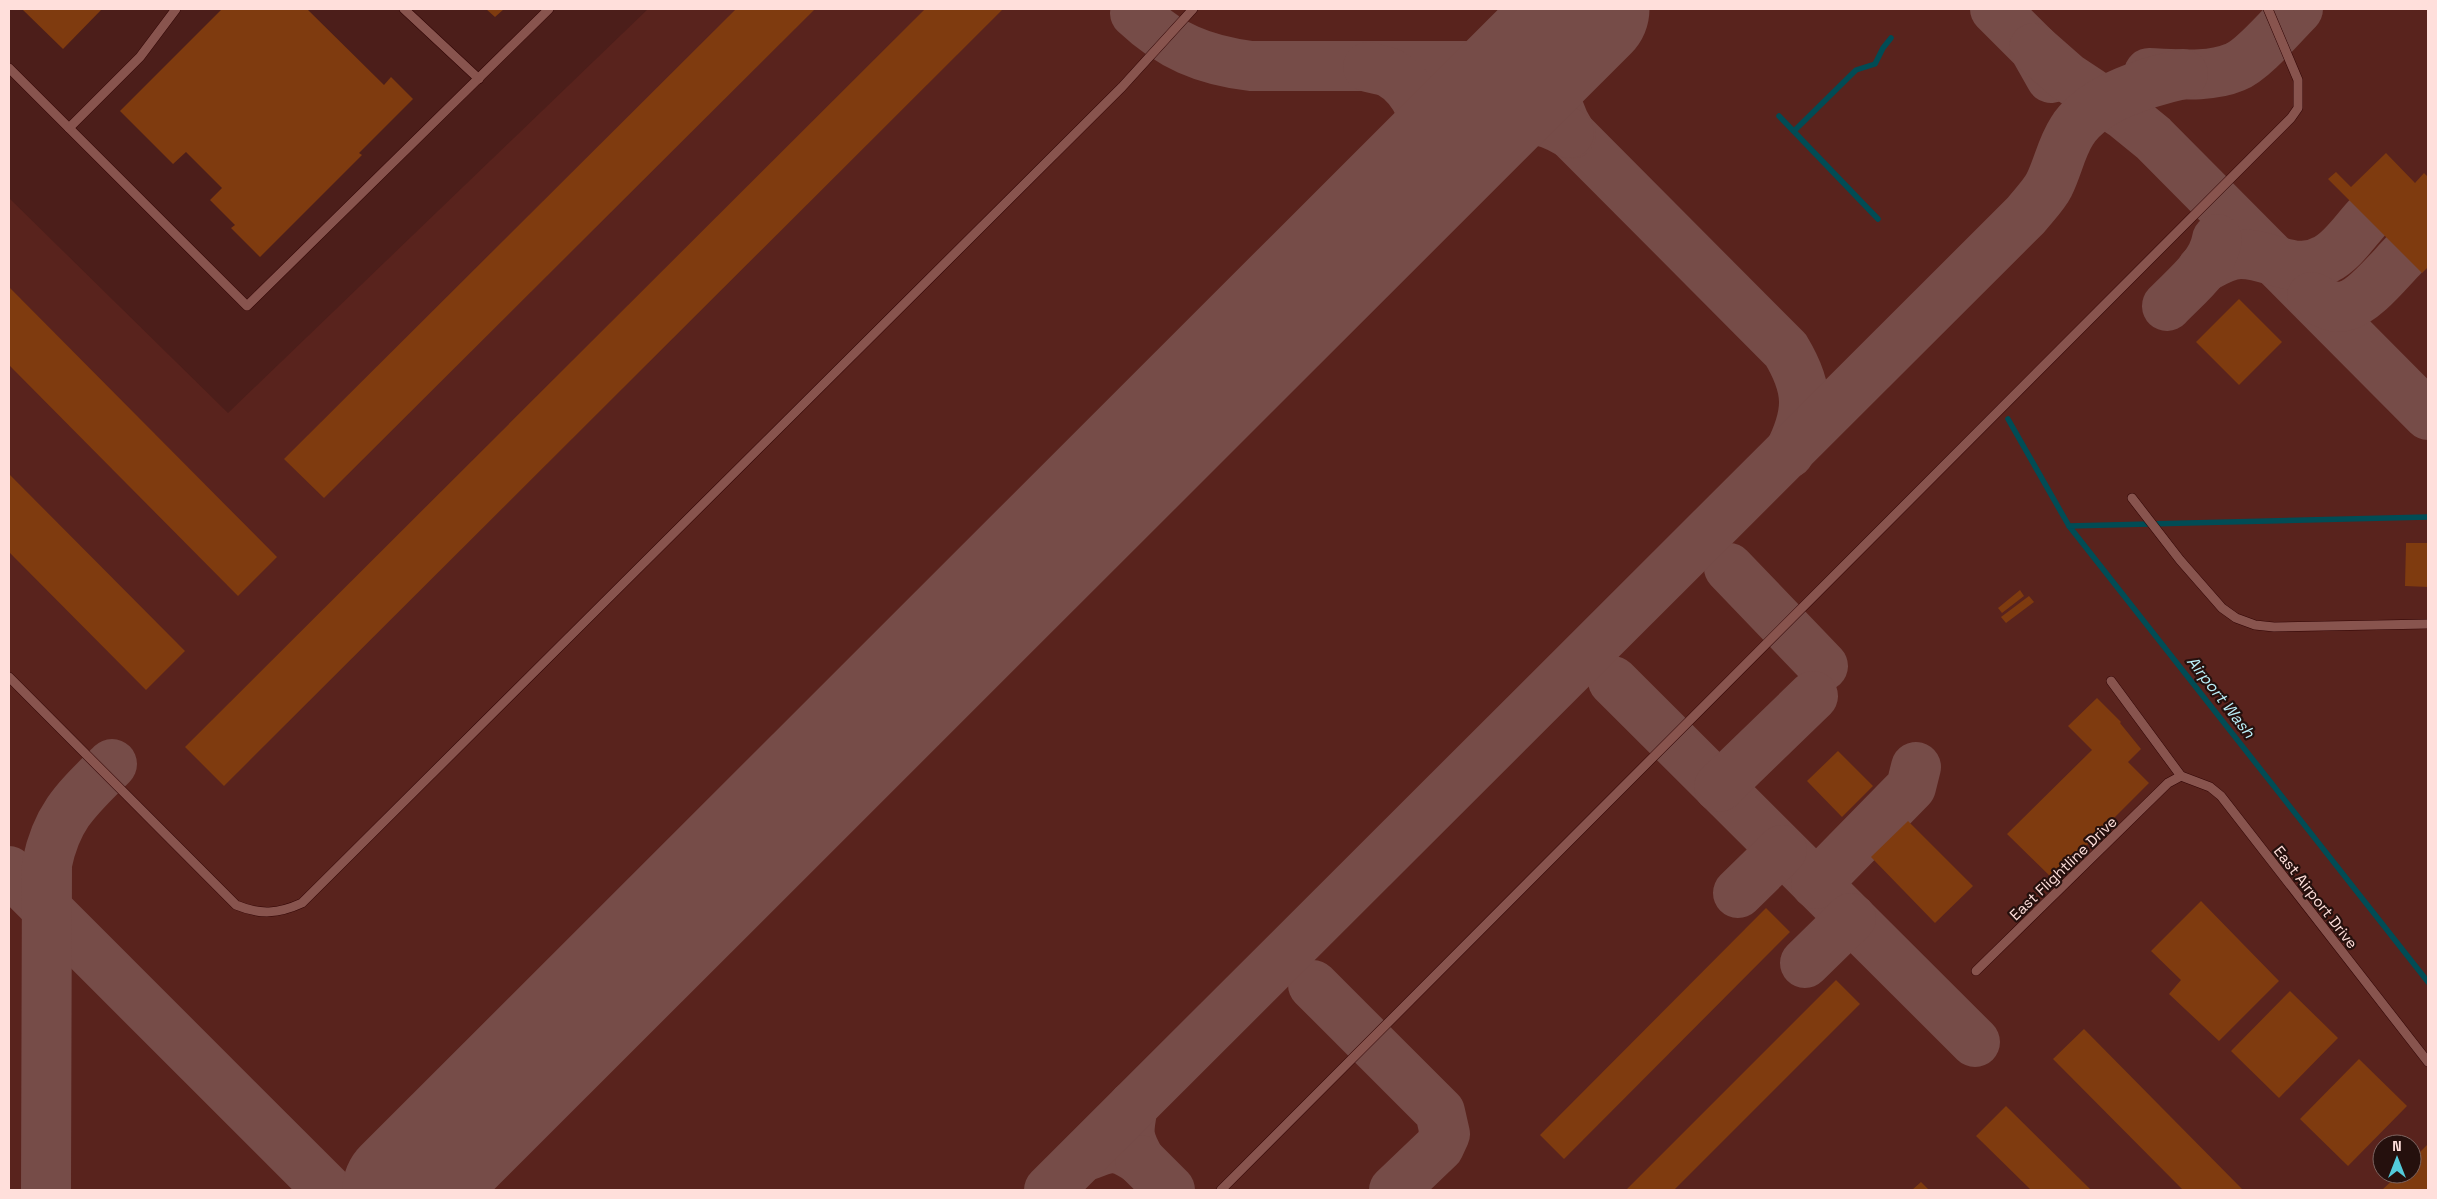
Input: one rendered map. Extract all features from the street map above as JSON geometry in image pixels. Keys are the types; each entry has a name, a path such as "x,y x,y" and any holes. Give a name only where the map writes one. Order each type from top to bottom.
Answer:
{"lane":[{"path":"68,128 140,57 176,9"},
{"path":"404,9 479,79"},
{"path":"9,68 247,306 549,9"},
{"path":"9,677 236,905 252,912 269,913 286,910 302,903 1122,87 1193,9"},
{"path":"1220,1190 2291,118 2298,108 2298,80 2268,9"},
{"path":"2132,498 2222,608 2236,618 2254,625 2274,627 2428,624"},
{"path":"2111,681 2181,776"},
{"name":"East Flightline Drive","path":"1976,971 2168,783 2181,776"},
{"name":"East Airport Drive","path":"2181,776 2210,787 2220,796 2428,1062"}],"shaded area":[{"path":"648,9 2428,9 2428,1190 9,1190 9,198 228,413"}],"building":[{"path":"22,9 102,9 63,49"},
{"path":"222,9 307,9 384,85 391,77 413,99 359,153 362,155 260,257 231,228 235,225 210,200 222,188 186,152 173,164 120,111"},
{"path":"486,9 504,9 495,17"},
{"path":"736,9 815,9 324,498 284,459"},
{"path":"925,9 1003,9 224,786 185,747"},
{"path":"2386,153 2415,183 2424,173 2428,177 2428,267 2422,273 2328,179 2336,172 2351,187"},
{"path":"9,287 277,557 238,596 9,365"},
{"path":"2239,299 2282,342 2239,385 2196,342"},
{"path":"9,474 185,651 146,690 9,552"},
{"path":"2406,543 2428,543 2428,587 2405,586"},
{"path":"2020,590 2024,596 2002,613 1998,608"},
{"path":"2029,596 2034,602 2006,623 2001,617"},
{"path":"2097,698 2121,722 2141,749 2128,762 2149,783 2053,879 2007,834 2092,750 2068,726"},
{"path":"1838,751 1873,786 1842,817 1807,781"},
{"path":"1908,821 1973,886 1935,923 1871,857"},
{"path":"2201,901 2279,981 2219,1041 2169,994 2181,980 2151,951"},
{"path":"1766,908 1790,932 1564,1159 1540,1135"},
{"path":"1836,980 1860,1004 1674,1190 1626,1190"},
{"path":"2290,991 2338,1038 2279,1098 2231,1051"},
{"path":"2084,1029 2243,1190 2183,1190 2053,1059"},
{"path":"2359,1059 2407,1106 2379,1134 2372,1134 2372,1142 2348,1166 2300,1119"},
{"path":"2006,1106 2091,1190 2031,1190 1976,1136"},
{"path":"2428,1144 2428,1190 2382,1190 2388,1184 2422,1184 2422,1150"},
{"path":"1921,1182 1929,1190 1912,1190"}],"waterway":[{"path":"1794,131 1856,70 1875,64 1883,48 1891,38"},
{"path":"1779,116 1878,219"},
{"name":"Airport Wash","path":"2008,419 2069,526 2428,982"},
{"path":"2069,526 2428,517"}],"taxiway":[{"path":"1995,9 2034,48 2051,78"},
{"path":"2149,73 2204,74 2235,67 2259,50 2298,9"},
{"path":"1135,13 1148,25 1174,43 1202,55 1234,63 1251,66 1477,66 1506,76 1514,81 1573,136 1786,350 1799,377 1804,402 1800,426 1789,453"},
{"path":"1565,30 1557,58 1554,83 1559,108 1571,134"},
{"path":"2034,48 2067,77 2126,116 2153,138 2428,415"},
{"path":"1368,67 1388,72 1399,79 1414,96 1424,117 1428,139 1427,149 1411,184"},
{"path":"1049,1190 2026,215 2047,189 2068,137 2081,120 2106,101 2137,87 2183,74"},
{"path":"1458,137 1487,125 1514,119 1540,121 1554,125 1569,133"},
{"path":"2202,269 2225,257 2236,254 2263,257 2294,265 2315,264 2337,251 2367,218"},
{"path":"2167,306 2190,284 2204,267 2210,258 2217,239"},
{"path":"2312,297 2336,307 2352,303 2368,292 2404,255"},
{"path":"1729,568 1823,666"},
{"path":"1613,681 1975,1042"},
{"path":"1719,787 1813,696"},
{"path":"46,1190 47,864 57,832 70,808 112,764"},
{"path":"1816,884 1911,787 1916,767"},
{"path":"1738,893 1782,850"},
{"path":"9,871 328,1190"},
{"path":"1805,963 1851,918"},
{"path":"1313,985 1440,1112 1445,1134 1439,1147 1394,1190"},
{"path":"1083,1157 1112,1148 1124,1151 1140,1160 1133,1146 1130,1134 1133,1106"},
{"path":"1140,1160 1170,1190"},
{"path":"378,1190 389,1188 423,1172"}],"runway":[{"path":"405,1190 1587,9"}]}
